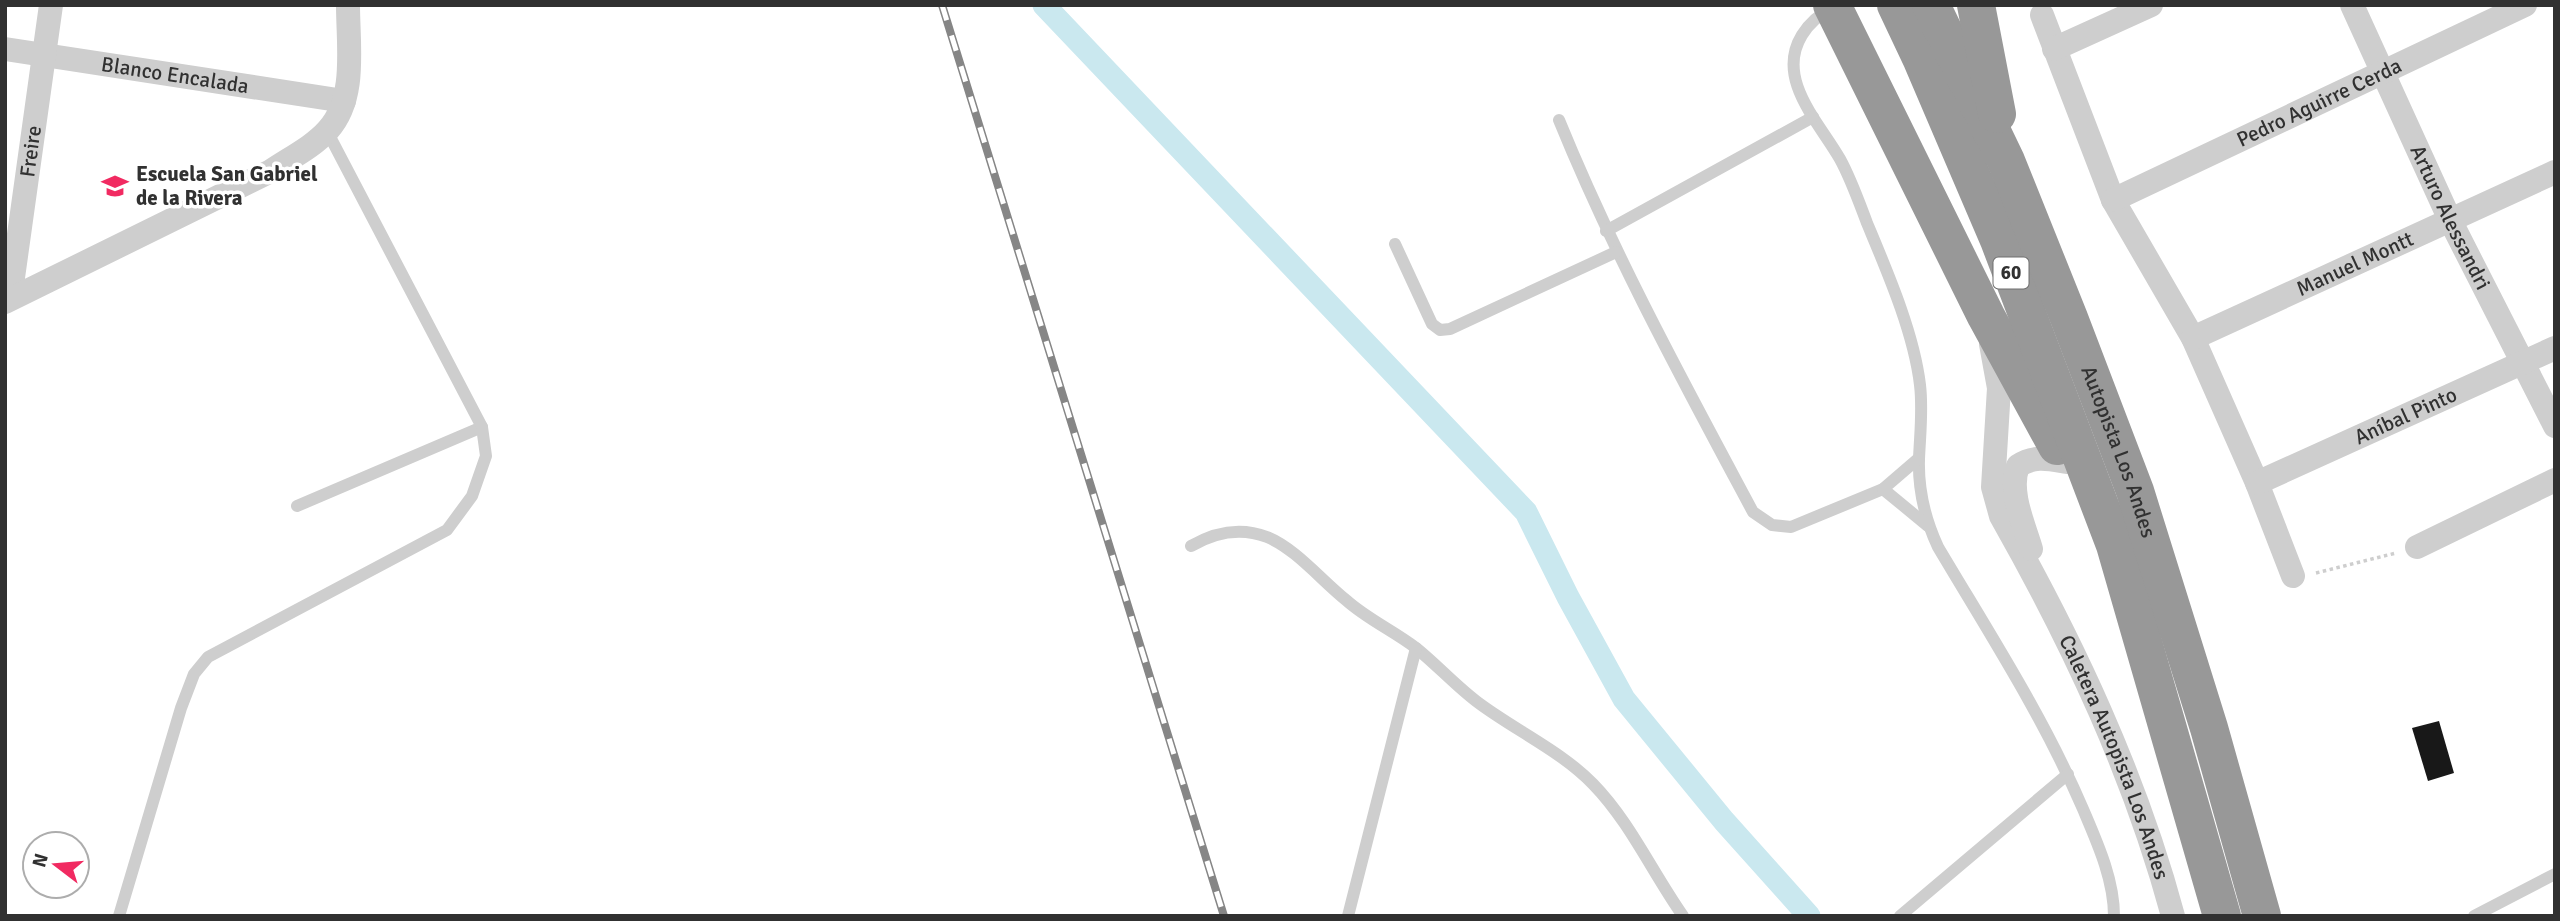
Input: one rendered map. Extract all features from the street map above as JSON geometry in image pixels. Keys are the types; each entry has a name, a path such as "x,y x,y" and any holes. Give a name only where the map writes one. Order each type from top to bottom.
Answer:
{"highway":[{"name":"Autopista Los Andes","path":"1896,5 1999,240 2115,545 2222,916"},
{"name":"Autopista Los Andes","path":"1931,5 2006,161 2135,491 2209,728 2262,916"},
{"path":"1976,5 2006,161"},
{"path":"1833,7 2012,367 2115,545"}],"street":[{"name":"Freire","path":"8,301 51,5"},
{"path":"8,301 271,171 311,145 338,117 344,101 347,86 348,5"},
{"path":"2054,50 2151,5"},
{"name":"Arturo Alessandri","path":"2352,5 2450,220 2555,426"},
{"name":"Pedro Aguirre Cerda","path":"2113,200 2525,5"},
{"path":"2042,15 2113,200 2193,338 2258,483 2293,576"},
{"name":"Blanco Encalada","path":"5,48 344,101"},
{"name":"Manuel Montt","path":"2193,338 2555,172"},
{"name":"Caletera Autopista Los Andes","path":"1986,316 1999,388 1994,498 2078,662 2131,784 2154,848 2173,916"},
{"name":"Aníbal Pinto","path":"2258,483 2555,348"},
{"name":"Caletera Autopista Los Andes","path":"2046,604 2019,510 2016,472 2018,466 2026,461 2040,458 2067,462"},
{"path":"2417,547 2555,481"}],"lane":[{"path":"1833,7 1822,13 1805,30 1794,53 1796,86 1841,161 1860,205 1915,356 1922,409 1919,458 1922,504 1928,526 2039,716 2068,775 2108,875 2114,916"},
{"path":"1606,231 1813,117"},
{"path":"1559,120 1616,252 1734,476 1759,517 1772,525 1791,527 1883,489 1919,458"},
{"path":"119,916 181,708 194,674 208,657 447,530 472,496 486,456 482,427 327,131"},
{"path":"1395,244 1432,324 1440,330 1450,330 1616,252"},
{"path":"297,506 482,427"},
{"path":"1883,489 1928,526"},
{"path":"1191,546 1203,539 1230,531 1270,538 1291,551 1348,602 1416,648 1473,699 1504,722 1555,753 1591,781 1620,816 1683,916"},
{"path":"1348,916 1416,648"},
{"path":"1900,916 2068,775"},
{"path":"2474,916 2555,874"}],"path":[{"path":"2293,576 2319,573 2417,547"}],"building":[{"path":"2439,721 2454,773 2428,781 2412,728"}],"waterway":[{"path":"1044,5 1526,512 1568,597 1624,699 1724,821 1809,916"}],"railway":[{"path":"942,5 1224,916"}],"place":[{"name":"Escuela San Gabriel de la Rivera","path":"115,186"}]}
